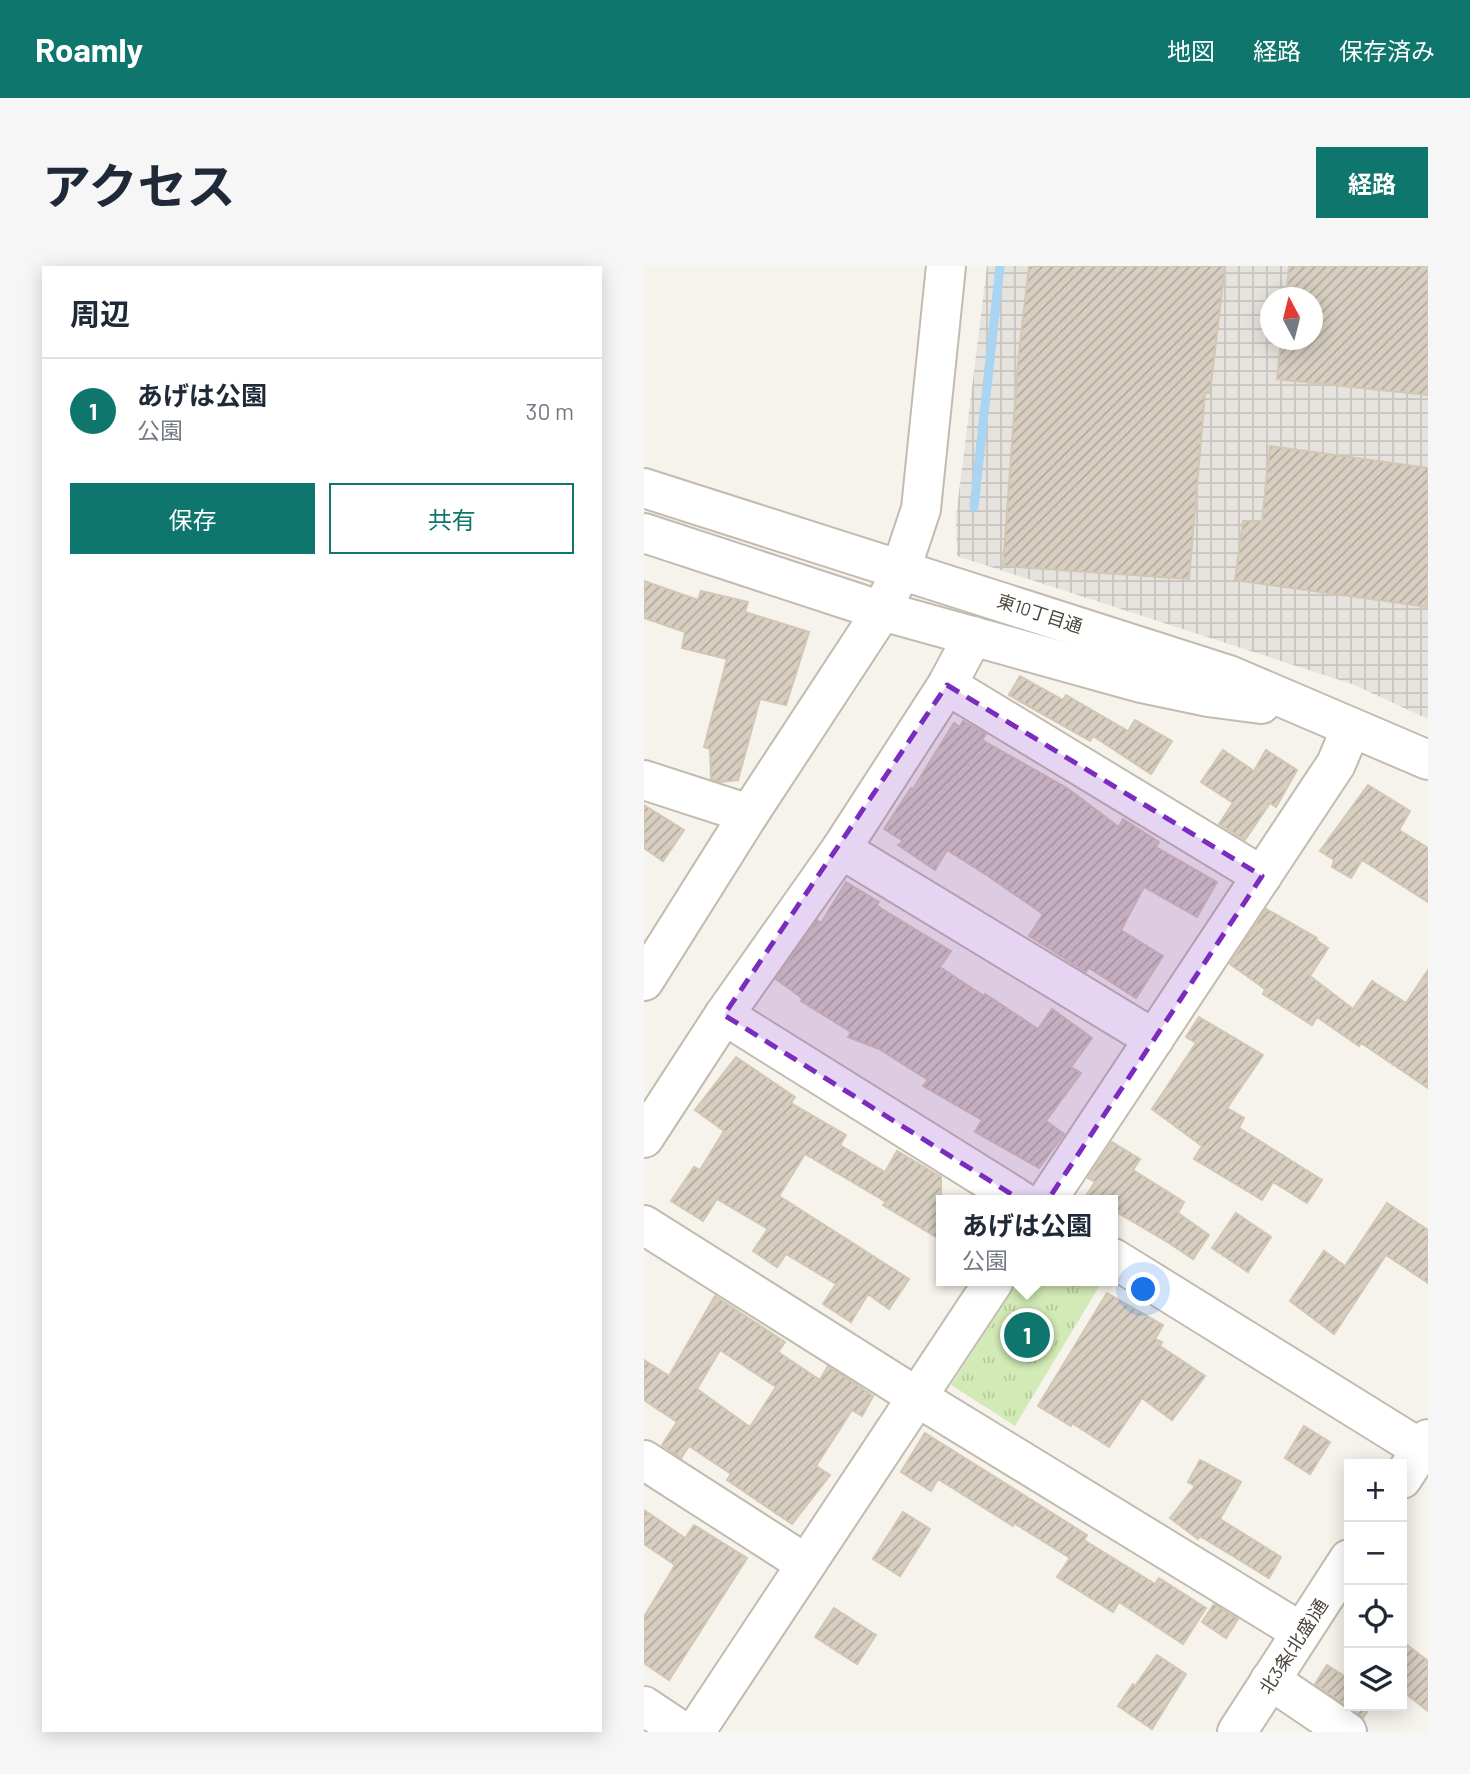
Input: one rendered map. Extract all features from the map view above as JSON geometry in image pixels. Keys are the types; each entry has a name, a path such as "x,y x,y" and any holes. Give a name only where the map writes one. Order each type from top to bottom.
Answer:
{"street":[{"path":"644,981 882,611 901,569 921,509 946,266"},
{"name":"東10丁目通","path":"644,488 1229,675 1428,761"},
{"path":"644,533 882,611 1141,683 1208,697 1311,711"},
{"path":"644,1138 724,1015 841,849 947,685 973,636"},
{"path":"947,685 1262,876"},
{"path":"1050,1195 1336,764 1351,728"},
{"path":"644,780 749,814"},
{"path":"841,849 1154,1040"},
{"path":"724,1015 1012,1195"},
{"path":"644,1225 917,1397 1301,1632"},
{"path":"1118,1261 1417,1456"},
{"path":"695,1732 991,1286"},
{"path":"644,1460 806,1564"},
{"name":"北3条(北盛)通","path":"1237,1732 1344,1567"},
{"path":"1270,1680 1347,1732"},
{"path":"644,1706 683,1732"}],"highlighted area":[{"path":"947,685 1262,876 1040,1212 724,1015"}],"shaded area":[{"path":"987,266 1428,266 1428,719 1352,684 957,556 956,517"}],"green space":[{"path":"1016,1286 1099,1286 1015,1426 951,1385"}],"building":[{"path":"1029,266 1225,266 1210,393 1205,393 1189,579 1003,566 1018,362"},
{"path":"1289,266 1428,266 1428,395 1277,379 1280,350 1323,350 1323,287 1287,287"},
{"path":"1270,446 1428,468 1428,607 1235,580 1243,521 1262,521"},
{"path":"644,581 698,600 701,591 748,602 745,612 809,632 786,705 760,699 738,780 720,782 711,779 710,749 704,747 727,659 682,648 685,632 644,618"},
{"path":"1020,676 1063,700 1066,695 1128,731 1135,720 1172,741 1151,774 1093,736 1090,741 1009,695"},
{"path":"963,721 986,734 982,740 1067,788 1119,827 1123,819 1159,842 1156,847 1217,882 1197,917 1144,887 1121,930 1163,956 1136,998 1089,968 1086,972 1029,936 1043,914 988,876 947,850 935,870 898,845 903,841 884,829 911,788 913,789 954,723 960,727"},
{"path":"1223,750 1254,771 1266,750 1297,770 1276,807 1270,803 1245,840 1219,824 1233,803 1201,782"},
{"path":"1368,785 1410,811 1399,830 1428,848 1428,902 1362,860 1351,878 1332,867 1334,860 1320,851"},
{"path":"644,805 684,830 663,861 644,848"},
{"path":"846,882 879,902 877,906 951,951 940,967 984,996 985,994 1038,1029 1052,1009 1092,1038 1071,1067 1081,1073 1046,1121 1064,1134 1039,1168 975,1132 982,1120 923,1086 928,1080 879,1049 848,1037 851,1032 801,1001 802,998 776,979 817,920 821,923"},
{"path":"1266,909 1317,938 1316,940 1328,948 1310,976 1353,1009 1372,981 1406,1003 1428,970 1428,1088 1317,1017 1312,1025 1263,994 1265,989 1230,964"},
{"path":"1199,1017 1263,1055 1227,1108 1244,1118 1239,1128 1322,1180 1307,1203 1273,1182 1262,1200 1194,1159 1202,1146 1152,1109 1196,1043 1186,1037"},
{"path":"736,1057 795,1097 791,1103 846,1135 840,1145 885,1172 897,1151 941,1177 941,1195 936,1195 936,1237 883,1205 886,1202 805,1154 779,1196 909,1279 889,1309 868,1294 851,1322 823,1304 836,1284 786,1254 777,1267 753,1251 768,1229 717,1199 703,1221 671,1201 694,1167 700,1170 724,1131 695,1110"},
{"path":"1112,1142 1140,1159 1133,1170 1184,1202 1178,1213 1209,1235 1193,1259 1118,1213 1118,1195 1086,1195 1095,1182 1088,1178"},
{"path":"1387,1203 1428,1230 1428,1283 1386,1255 1334,1334 1290,1301 1324,1251 1345,1266"},
{"path":"1236,1213 1271,1237 1248,1272 1212,1248"},
{"path":"1107,1293 1163,1325 1155,1339 1162,1342 1160,1346 1205,1376 1172,1420 1142,1398 1109,1447 1072,1423 1071,1426 1038,1406"},
{"path":"715,1296 785,1342 778,1352 820,1380 828,1366 873,1396 862,1416 852,1410 816,1466 830,1475 792,1524 727,1480 731,1474 689,1446 681,1458 662,1445 677,1422 644,1400 644,1360 669,1376","holes":["720,1350 776,1387 750,1427 697,1389"]},
{"path":"1304,1426 1330,1442 1310,1474 1285,1458"},
{"path":"925,1433 1087,1535 1084,1540 1155,1584 1159,1578 1206,1608 1183,1644 1119,1602 1113,1612 1057,1577 1070,1558 1014,1523 1013,1526 938,1479 931,1491 901,1472"},
{"path":"1200,1460 1241,1482 1220,1519 1281,1557 1269,1578 1200,1536 1198,1539 1170,1518 1195,1486 1188,1482"},
{"path":"644,1510 685,1538 694,1525 747,1558 669,1680 644,1663 644,1617 675,1565 644,1544"},
{"path":"903,1512 930,1529 900,1576 873,1559"},
{"path":"1214,1604 1238,1619 1226,1638 1202,1622"},
{"path":"834,1608 876,1635 857,1664 815,1637"},
{"path":"1407,1645 1428,1661 1428,1711 1407,1695"},
{"path":"1157,1655 1186,1674 1152,1729 1118,1706"},
{"path":"1327,1665 1344,1676 1344,1705 1315,1684"},
{"path":"1353,1711 1368,1711 1363,1718"}],"waterway":[{"path":"974,507 1000,266"}],"place":[{"name":"あげは公園","path":"1027,1335"}]}
